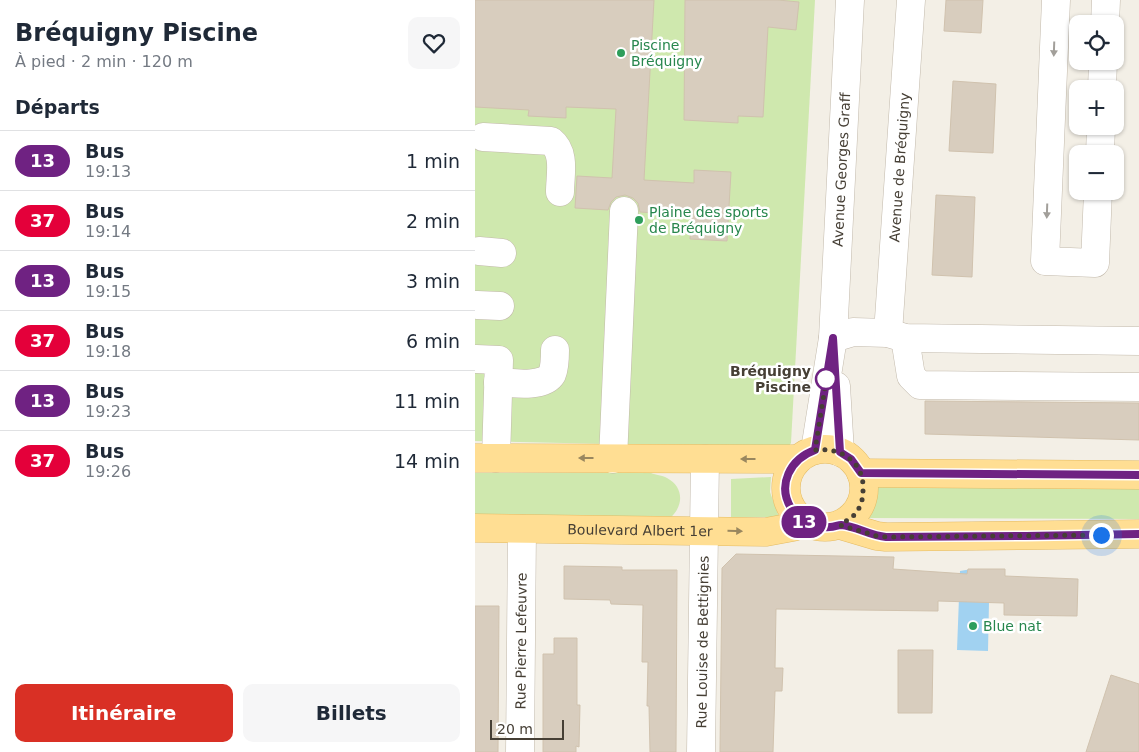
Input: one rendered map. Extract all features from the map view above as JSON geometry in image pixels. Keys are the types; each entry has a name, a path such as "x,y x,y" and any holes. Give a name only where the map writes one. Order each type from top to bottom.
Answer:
{"main road":[{"path":"485,458 705,459 817,454 851,459 861,473 864,482 863,499 851,518 840,525 817,528 804,523 796,516 787,501 785,482 789,469 817,454"},
{"path":"861,473 1139,475"},
{"name":"Boulevard Albert 1er","path":"475,528 766,532 804,523"},
{"path":"840,525 886,537 1139,534"}],"street":[{"name":"Avenue Georges Graff","path":"817,454 833,338 850,0"},
{"name":"Avenue de Bréquigny","path":"911,0 897,335 911,376 920,384 1139,387"},
{"path":"1056,0 1045,261 1095,263 1098,200"},
{"path":"1105,15 1106,0"},
{"path":"483,137 551,141 556,145 561,158 560,192"},
{"path":"613,458 624,211"},
{"path":"833,338 853,332 897,335 1139,341"},
{"path":"498,382 536,383 550,377 554,365 555,350"},
{"path":"476,359 499,360 498,382 485,458"},
{"name":"Rue Louise de Bettignies","path":"701,752 705,459"},
{"name":"Rue Pierre Lefeuvre","path":"520,752 522,529"}],"green space":[{"name":"Plaine des sports de Bréquigny","path":"475,0 815,0 791,443 788,448 475,441"},
{"path":"475,473 651,473 665,477 677,486 680,502 675,513 670,518 475,516"},
{"path":"771,477 770,492 779,517 731,517 731,479"},
{"path":"872,485 1139,488 1139,519 868,518"}],"water":[{"name":"Blue nat","path":"972,569 967,602 989,602 988,651 957,650 960,571"}],"building":[{"path":"475,0 654,0 644,180 694,183 694,170 731,172 727,241 690,239 692,215 640,212 638,203 633,198 625,195 616,197 611,202 608,210 575,208 577,176 612,178 616,109 566,107 566,118 528,116 529,110 475,107"},
{"path":"685,0 778,0 799,2 796,30 768,27 763,117 738,116 738,123 684,120"},
{"path":"946,0 983,0 981,33 944,31"},
{"path":"953,81 996,84 993,153 949,151"},
{"path":"936,195 975,197 972,277 932,275"},
{"path":"925,401 1139,403 1139,440 925,434"},
{"path":"736,554 894,557 893,569 967,574 968,569 1005,569 1005,576 1078,579 1077,616 1004,615 1004,603 938,601 938,611 776,609 775,668 783,668 782,691 775,691 773,752 720,752 722,568"},
{"path":"564,566 622,567 622,570 677,570 676,752 650,752 649,706 647,706 648,662 642,662 643,605 611,604 610,600 564,599"},
{"path":"475,606 499,606 498,752 475,752"},
{"path":"554,638 577,638 577,705 580,705 579,747 576,746 576,752 543,752 543,654 554,654"},
{"path":"898,650 933,650 932,713 898,713"},
{"path":"1111,675 1139,684 1139,752 1086,752"}],"bus line":[{"name":"13","path":"1139,475 861,473 849,456 840,452 833,338 815,450 797,459 789,469 785,482 787,501 796,516 804,523 817,528 840,525 886,537 1139,534"}],"place":[{"name":"Piscine Bréquigny","path":"621,53"},
{"name":"Plaine des sports de Bréquigny","path":"639,220"},
{"name":"Bréquigny Piscine","path":"826,379"},
{"name":"Blue nat","path":"973,626"}],"route":[{"path":"826,379 827,375 815,450 825,449 849,456 861,473 864,482 863,499 857,511 851,518 840,525 886,537 1101,535"}]}
